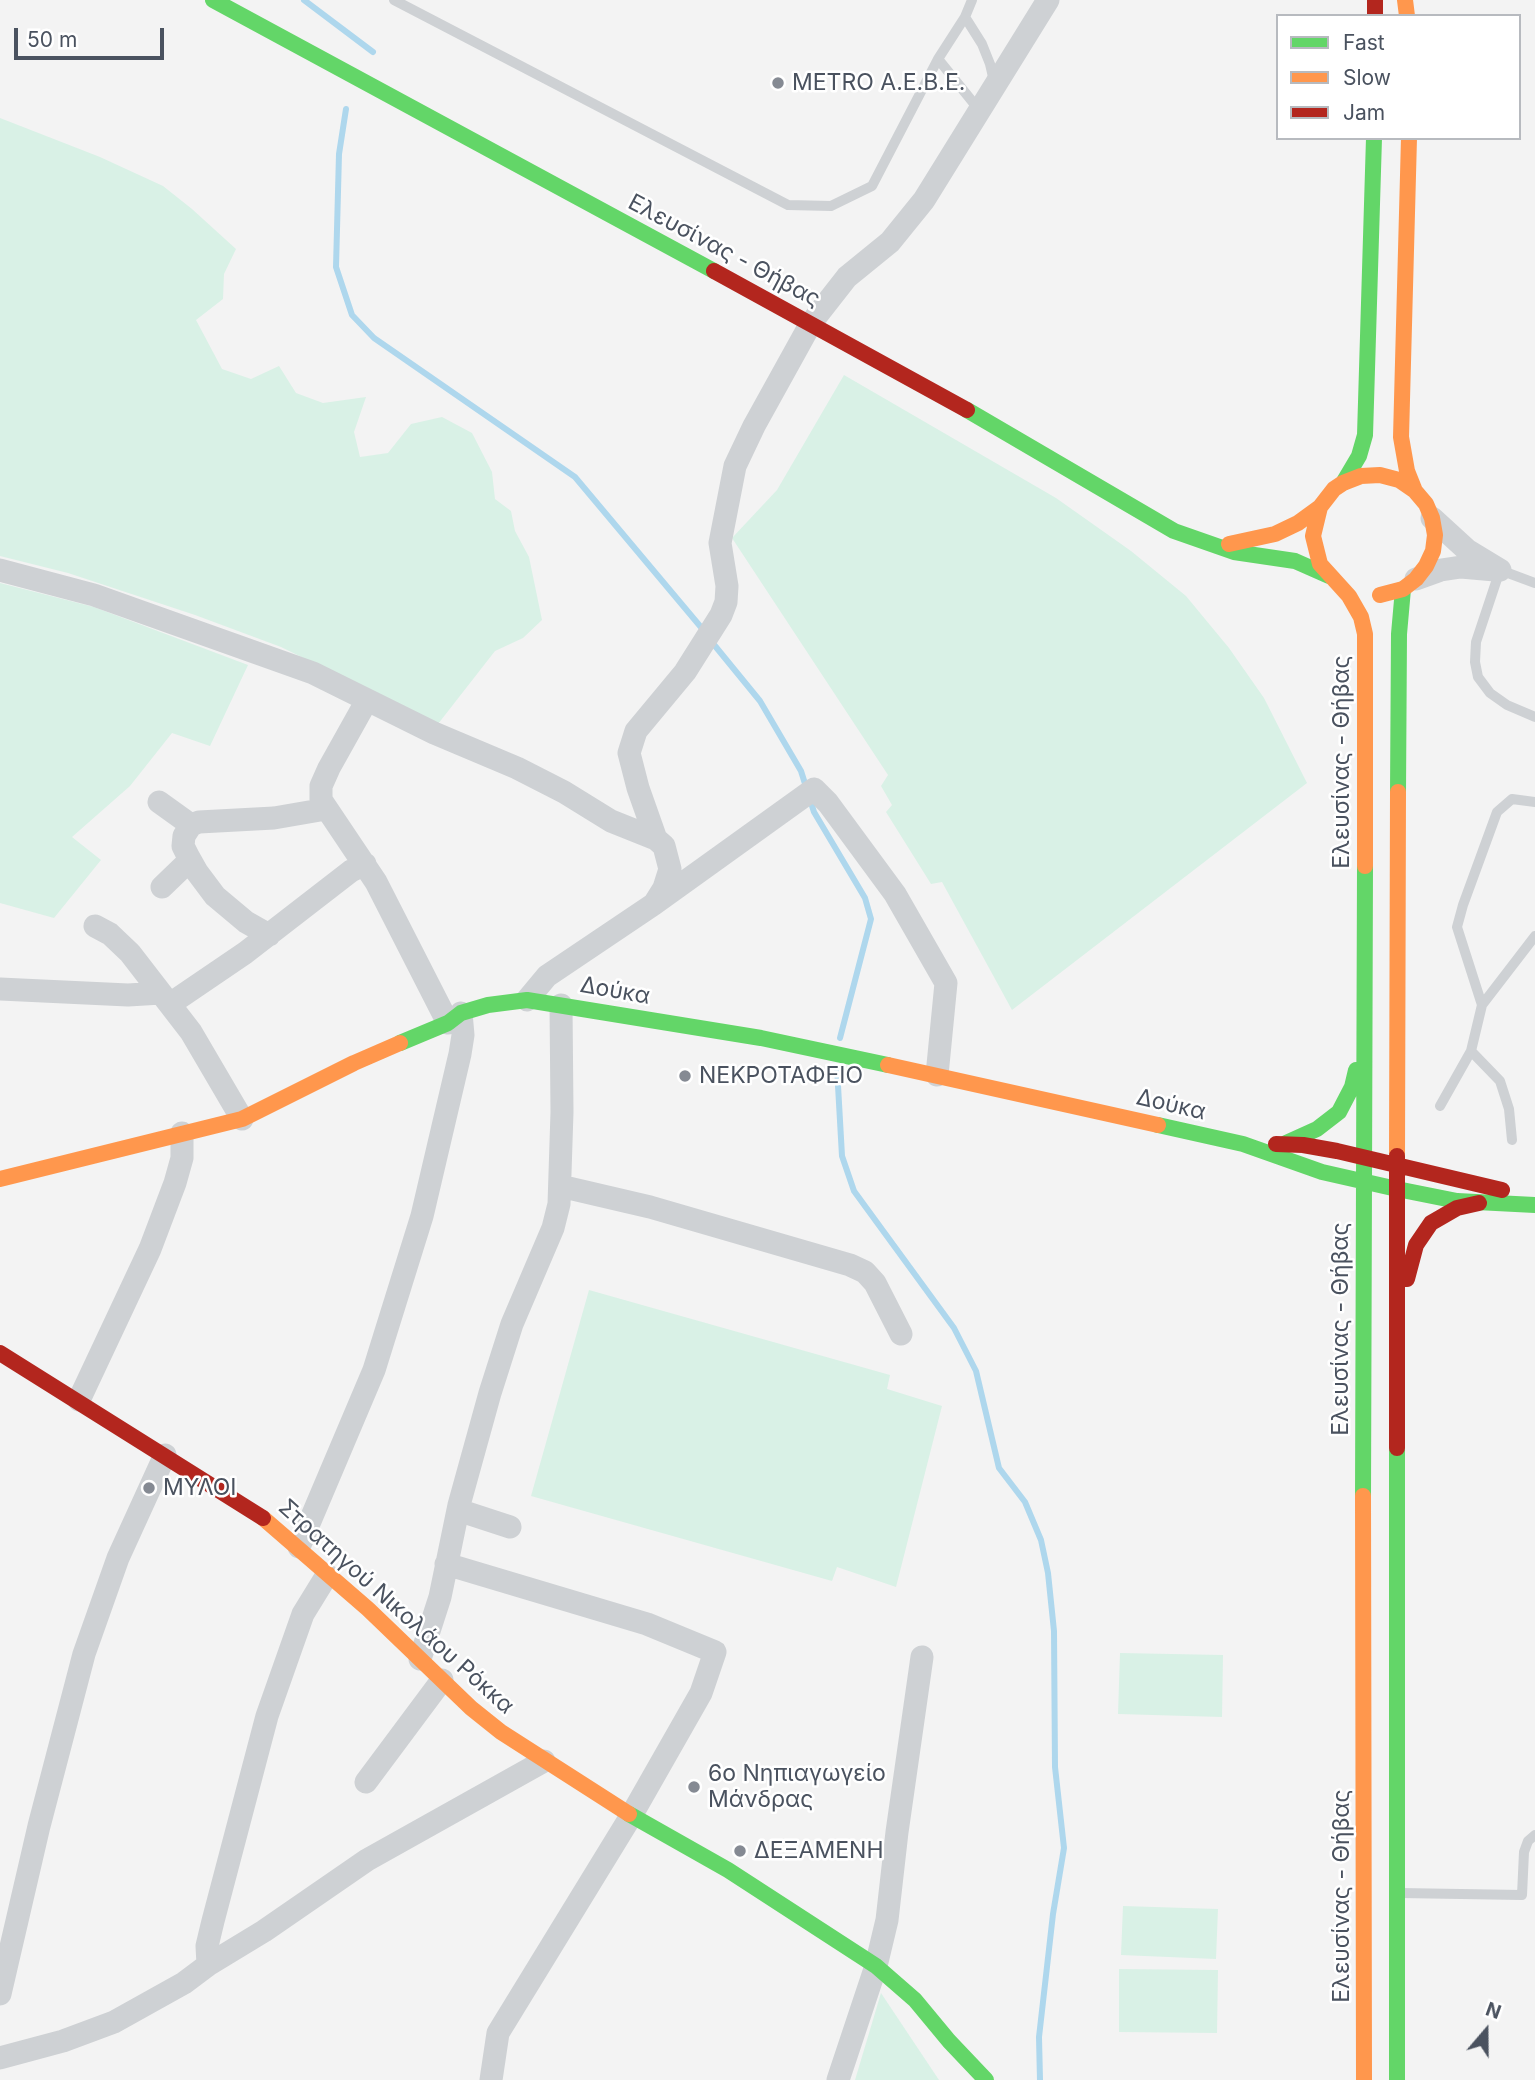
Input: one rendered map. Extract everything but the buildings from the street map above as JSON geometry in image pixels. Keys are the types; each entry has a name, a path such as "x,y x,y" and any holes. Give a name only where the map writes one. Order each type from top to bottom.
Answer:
{"main road":[{"name":"Ελευσίνας - Θήβας","path":"213,0 811,323 1034,448 1155,521 1211,546 1254,556 1295,561 1335,581"},
{"path":"1211,546 1235,544 1275,534 1298,523 1320,507 1343,483 1359,456 1365,436 1374,140"},
{"path":"1409,140 1401,437 1407,471 1415,491"},
{"path":"1335,581 1355,593 1371,596 1388,594 1410,584 1426,566 1433,551 1435,535 1426,504 1415,491 1399,480 1380,475 1361,476 1343,483"},
{"name":"Ελευσίνας - Θήβας","path":"1320,507 1313,536 1315,550 1320,564 1349,596 1361,617 1365,634 1364,2080"},
{"path":"1397,2080 1399,648 1410,584"},
{"name":"Δούκα","path":"0,1179 242,1119 354,1063 455,1018 488,1005 527,1000 761,1038 937,1075 1243,1144 1282,1160 1363,1182 1479,1203"},
{"path":"1286,1143 1303,1137 1331,1120 1347,1100 1352,1087 1364,1021"},
{"name":"Δούκα","path":"1243,1144 1286,1143 1363,1156 1497,1188 1535,1204"},
{"path":"1396,1330 1411,1262 1422,1233 1442,1215 1457,1208 1479,1203 1535,1204"},
{"name":"Στρατηγού Νικολάου Ρόκκα","path":"0,1353 242,1503 299,1547 501,1732 631,1816 728,1870 876,1966 915,2000 986,2080"}],"street":[{"path":"656,839 631,768 629,753 644,720 691,664 726,602 727,586 720,543 735,466 811,323 848,277 890,242 924,200 1048,0"},
{"path":"1432,519 1467,550 1500,570"},
{"path":"1410,584 1441,570 1461,567 1500,570"},
{"path":"0,570 94,595 313,673 434,733 517,768 564,792 611,821 656,839 664,846 670,869 664,888 654,904"},
{"path":"299,1547 374,1370 422,1216 463,1035 455,1018 434,993 365,864 321,800 321,786 367,700"},
{"path":"527,1000 547,976 654,904 814,789 828,803 895,894 946,983 937,1075"},
{"path":"159,802 191,825"},
{"path":"269,935 246,922 215,896 190,860 183,846 184,836 191,825 209,821 274,818 326,809"},
{"path":"162,887 190,860"},
{"path":"0,989 166,999 269,935 351,871 365,864"},
{"path":"95,926 110,934 130,953 166,999 191,1032 242,1119"},
{"path":"420,1658 440,1597 458,1510 490,1393 512,1324 552,1228 559,1204 561,1005"},
{"path":"79,1400 150,1249 175,1183 181,1158 182,1133"},
{"path":"559,1186 650,1207 850,1265 865,1272 875,1283 901,1334"},
{"path":"0,1994 38,1826 84,1654 118,1558 165,1455"},
{"path":"458,1510 510,1527"},
{"path":"446,1564 647,1625 715,1652 701,1693 631,1816 498,2033 491,2080"},
{"path":"208,1965 208,1946 213,1921 267,1716 303,1614 327,1574"},
{"path":"838,2080 876,1966 887,1920 922,1657"},
{"path":"366,1782 442,1680"},
{"path":"0,2058 63,2041 114,2022 184,1983 367,1860 544,1760"}],"lane":[{"path":"394,0 788,205 831,206 872,186 972,0"},
{"path":"965,17 990,64 995,88"},
{"path":"938,59 980,111"},
{"path":"1535,583 1500,570 1476,642 1475,662 1478,677 1490,693 1507,705 1535,717"},
{"path":"1482,1005 1457,927 1497,812 1512,799 1534,799"},
{"path":"1440,1106 1472,1051 1482,1005 1535,936"},
{"path":"1472,1051 1500,1081 1509,1109 1512,1140"},
{"path":"1397,1893 1522,1895 1524,1852 1528,1841 1535,1835"}],"green space":[{"path":"0,118 100,157 163,186 236,249 224,274 223,299 196,320 222,369 251,379 279,366 296,393 323,403 366,397 354,432 360,457 388,453 411,424 442,417 472,433 492,472 495,499 511,511 515,531 529,557 542,620 523,638 495,651 438,724 281,647 68,573 0,556"},
{"path":"844,375 1056,498 1131,551 1186,596 1229,648 1264,698 1307,783 1012,1010 942,882 931,884 886,812 892,805 881,786 888,775 732,538 777,490"},
{"path":"0,583 94,607 248,665 210,746 172,733 130,786 72,837 101,860 54,918 0,903"},
{"path":"589,1290 890,1375 887,1389 942,1406 896,1587 837,1567 832,1581 531,1496"},
{"path":"1120,1653 1223,1655 1222,1717 1118,1714"},
{"path":"1123,1906 1218,1909 1216,1959 1121,1955"},
{"path":"1119,1969 1218,1970 1217,2033 1119,2032"},
{"path":"881,1993 939,2080 855,2080"}],"waterway":[{"path":"304,0 373,52"},
{"path":"346,109 339,154 336,267 352,315 374,338 575,477 705,632"},
{"path":"711,641 760,701 801,771 814,812 865,898 871,919 840,1038"},
{"path":"837,1068 842,1156 854,1191 954,1328 976,1371 999,1468 1025,1502 1041,1540 1048,1573 1054,1631 1055,1767 1064,1848 1053,1914 1039,2037 1040,2080"}],"traffic: fast":[{"path":"213,0 714,271"},
{"path":"1343,483 1359,456 1365,435 1374,140"},
{"path":"967,410 1174,531 1234,552 1295,561 1329,576"},
{"path":"1398,792 1399,634 1403,589"},
{"path":"1363,1496 1365,866"},
{"path":"400,1043 448,1023 461,1013 488,1005 527,1000 761,1038 888,1065"},
{"path":"1286,1143 1317,1129 1339,1112 1352,1087 1356,1070"},
{"path":"1158,1125 1243,1144 1322,1172 1397,1189 1457,1201 1535,1205"},
{"path":"1397,1448 1397,2080"},
{"path":"629,1814 728,1870 876,1966 915,2000 986,2080"}],"traffic: slow":[{"path":"1405,0 1407,14"},
{"path":"1380,595 1403,589 1416,579 1433,551 1435,535 1426,504 1415,491 1407,471 1401,437 1409,140"},
{"path":"1365,866 1365,634 1361,617 1349,596 1320,564 1313,536 1320,507 1334,489 1343,483 1361,476 1380,475 1399,480 1415,491"},
{"path":"1229,544 1275,534 1298,523 1320,507"},
{"path":"1397,1156 1398,792"},
{"path":"0,1179 242,1119 400,1043"},
{"path":"888,1065 1158,1125"},
{"path":"1363,1496 1364,2080"},
{"path":"263,1518 368,1609 471,1708 501,1732 629,1814"}],"traffic: jam":[{"path":"1375,0 1375,14"},
{"path":"714,271 967,410"},
{"path":"1276,1144 1337,1151 1502,1190"},
{"path":"1397,1156 1397,1448"},
{"path":"1407,1279 1416,1245 1431,1223 1457,1208 1479,1203"},
{"path":"0,1353 263,1518"}],"place":[{"name":"METRO Α.Ε.Β.Ε.","path":"778,83"},
{"name":"ΝΕΚΡΟΤΑΦΕΙΟ","path":"685,1076"},
{"name":"ΜΥΛΟΙ","path":"149,1488"},
{"name":"6ο Νηπιαγωγείο Μάνδρας","path":"694,1787"},
{"name":"ΔΕΞΑΜΕΝΗ","path":"740,1851"}]}
